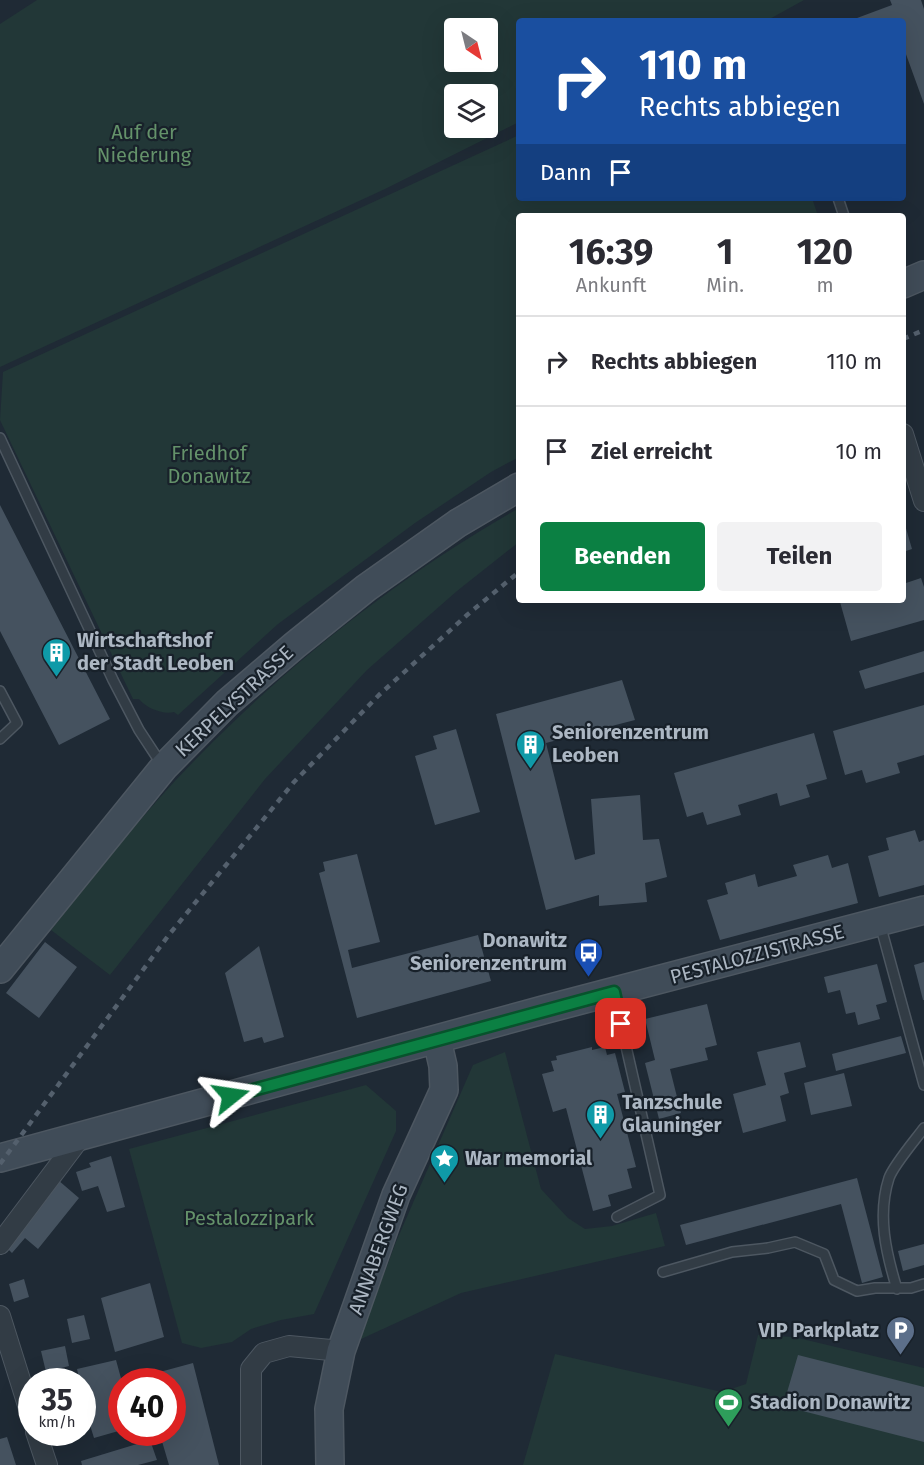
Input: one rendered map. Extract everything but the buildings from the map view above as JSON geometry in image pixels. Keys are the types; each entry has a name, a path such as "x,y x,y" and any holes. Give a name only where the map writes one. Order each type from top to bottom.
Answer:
{"street":[{"path":"906,283 924,275"},
{"path":"906,444 924,501"},
{"name":"KERPELYSTRASSE","path":"1,967 164,766 227,703 357,595 458,523 516,490"},
{"name":"PESTALOZZISTRASSE","path":"0,1158 924,910"},
{"name":"ANNABERGWEG","path":"330,1465 329,1409 341,1351 396,1195 444,1090 443,1066 437,1040"},
{"path":"0,1245 82,1135"},
{"path":"0,1316 18,1373"},
{"path":"251,1465 251,1369 264,1353 289,1346 341,1351"},
{"path":"41,1446 47,1465"}],"lane":[{"path":"0,438 113,680 139,730 164,766"},
{"path":"0,691 17,723 0,739"},
{"path":"879,922 924,1085"},
{"path":"614,992 660,1195 617,1217"},
{"path":"897,1289 890,1266 882,1220 889,1176 924,1128"},
{"path":"663,1272 732,1252 795,1242 824,1254 834,1280 857,1291 876,1288 897,1289 924,1284"}],"green space":[{"name":"Auf der Niederung","path":"37,0 804,0 771,18 516,18 516,124 498,132 498,84 444,84 444,138 487,138 385,189 0,367 0,24"},
{"name":"Friedhof Donawitz","path":"516,136 516,201 813,201 817,213 516,213 516,459 491,472 415,523 278,624 178,715 174,712 155,710 139,699 133,699 0,420 3,372"},
{"path":"516,510 516,544 457,591 367,670 265,779 110,975 51,930 161,796 236,719 351,620 476,533"},
{"path":"505,1052 541,1189 568,1218 585,1229 612,1226 656,1213 665,1246 461,1293 359,1340 396,1242 473,1065"},
{"name":"Pestalozzipark","path":"366,1085 396,1111 396,1131 314,1314 281,1320 251,1329 232,1342 201,1348 182,1343 129,1149"},
{"name":"Stadion Donawitz","path":"758,1335 794,1337 924,1368 924,1465 523,1465 555,1354 722,1392 746,1384"}],"railway":[{"path":"906,338 924,330"},
{"path":"0,1164 168,936 294,782 379,695 467,615 516,574"}],"place":[{"name":"Wirtschaftshof der Stadt Leoben","path":"56,678"},
{"name":"Seniorenzentrum Leoben","path":"531,770"},
{"name":"Donawitz Seniorenzentrum","path":"588,978"},
{"name":"Tanzschule Glauninger","path":"601,1140"},
{"name":"War memorial","path":"444,1184"},
{"name":"VIP Parkplatz","path":"900,1356"},
{"name":"Stadion Donawitz","path":"729,1428"}],"route":[{"path":"231,1096 614,992 621,1024"}]}
